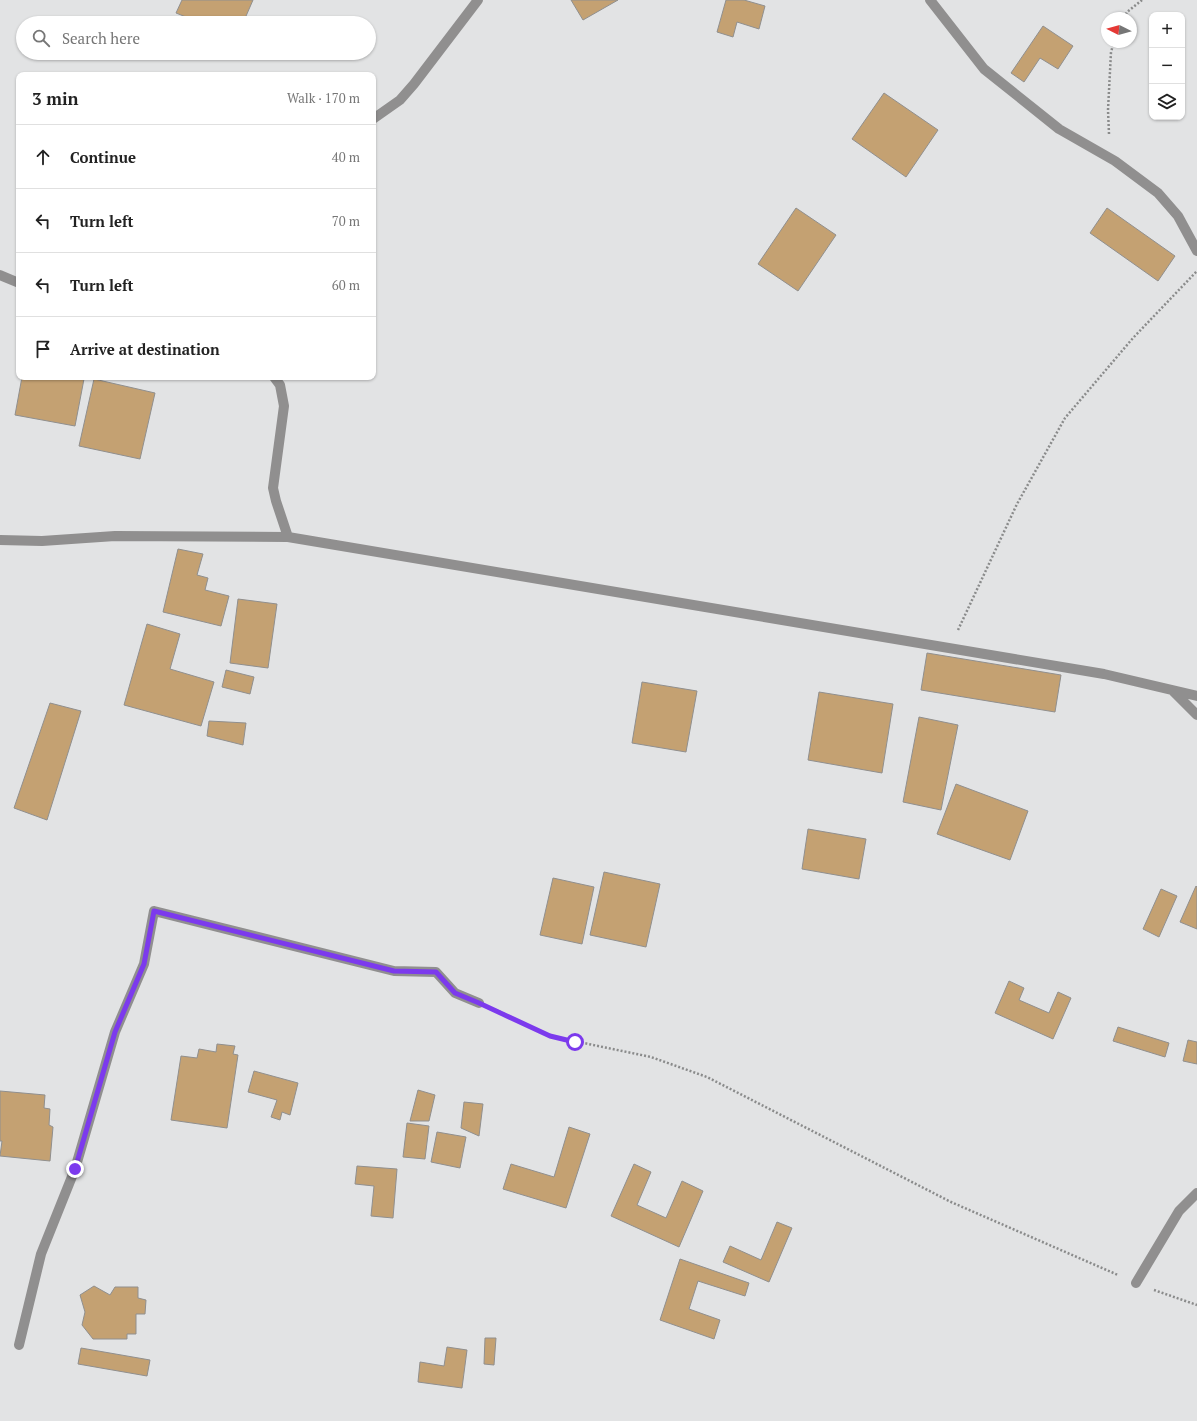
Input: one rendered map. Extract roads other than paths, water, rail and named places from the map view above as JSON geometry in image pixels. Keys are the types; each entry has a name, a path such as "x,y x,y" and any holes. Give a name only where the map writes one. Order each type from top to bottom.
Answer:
{"street":[{"path":"376,117 400,100 414,84 478,0"},
{"path":"930,0 984,69 1058,129 1110,158 1158,193 1178,216 1197,251"},
{"path":"0,275 16,282"},
{"path":"276,380 280,385 284,406 273,488 288,537"},
{"path":"0,540 42,541 115,536 288,537 1104,674 1197,696"},
{"path":"1172,690 1197,715"},
{"path":"18,1345 41,1254 75,1169 115,1032 144,964 154,911 394,971 436,972 455,993 479,1003"},
{"path":"1136,1283 1179,1211 1197,1193"}]}
